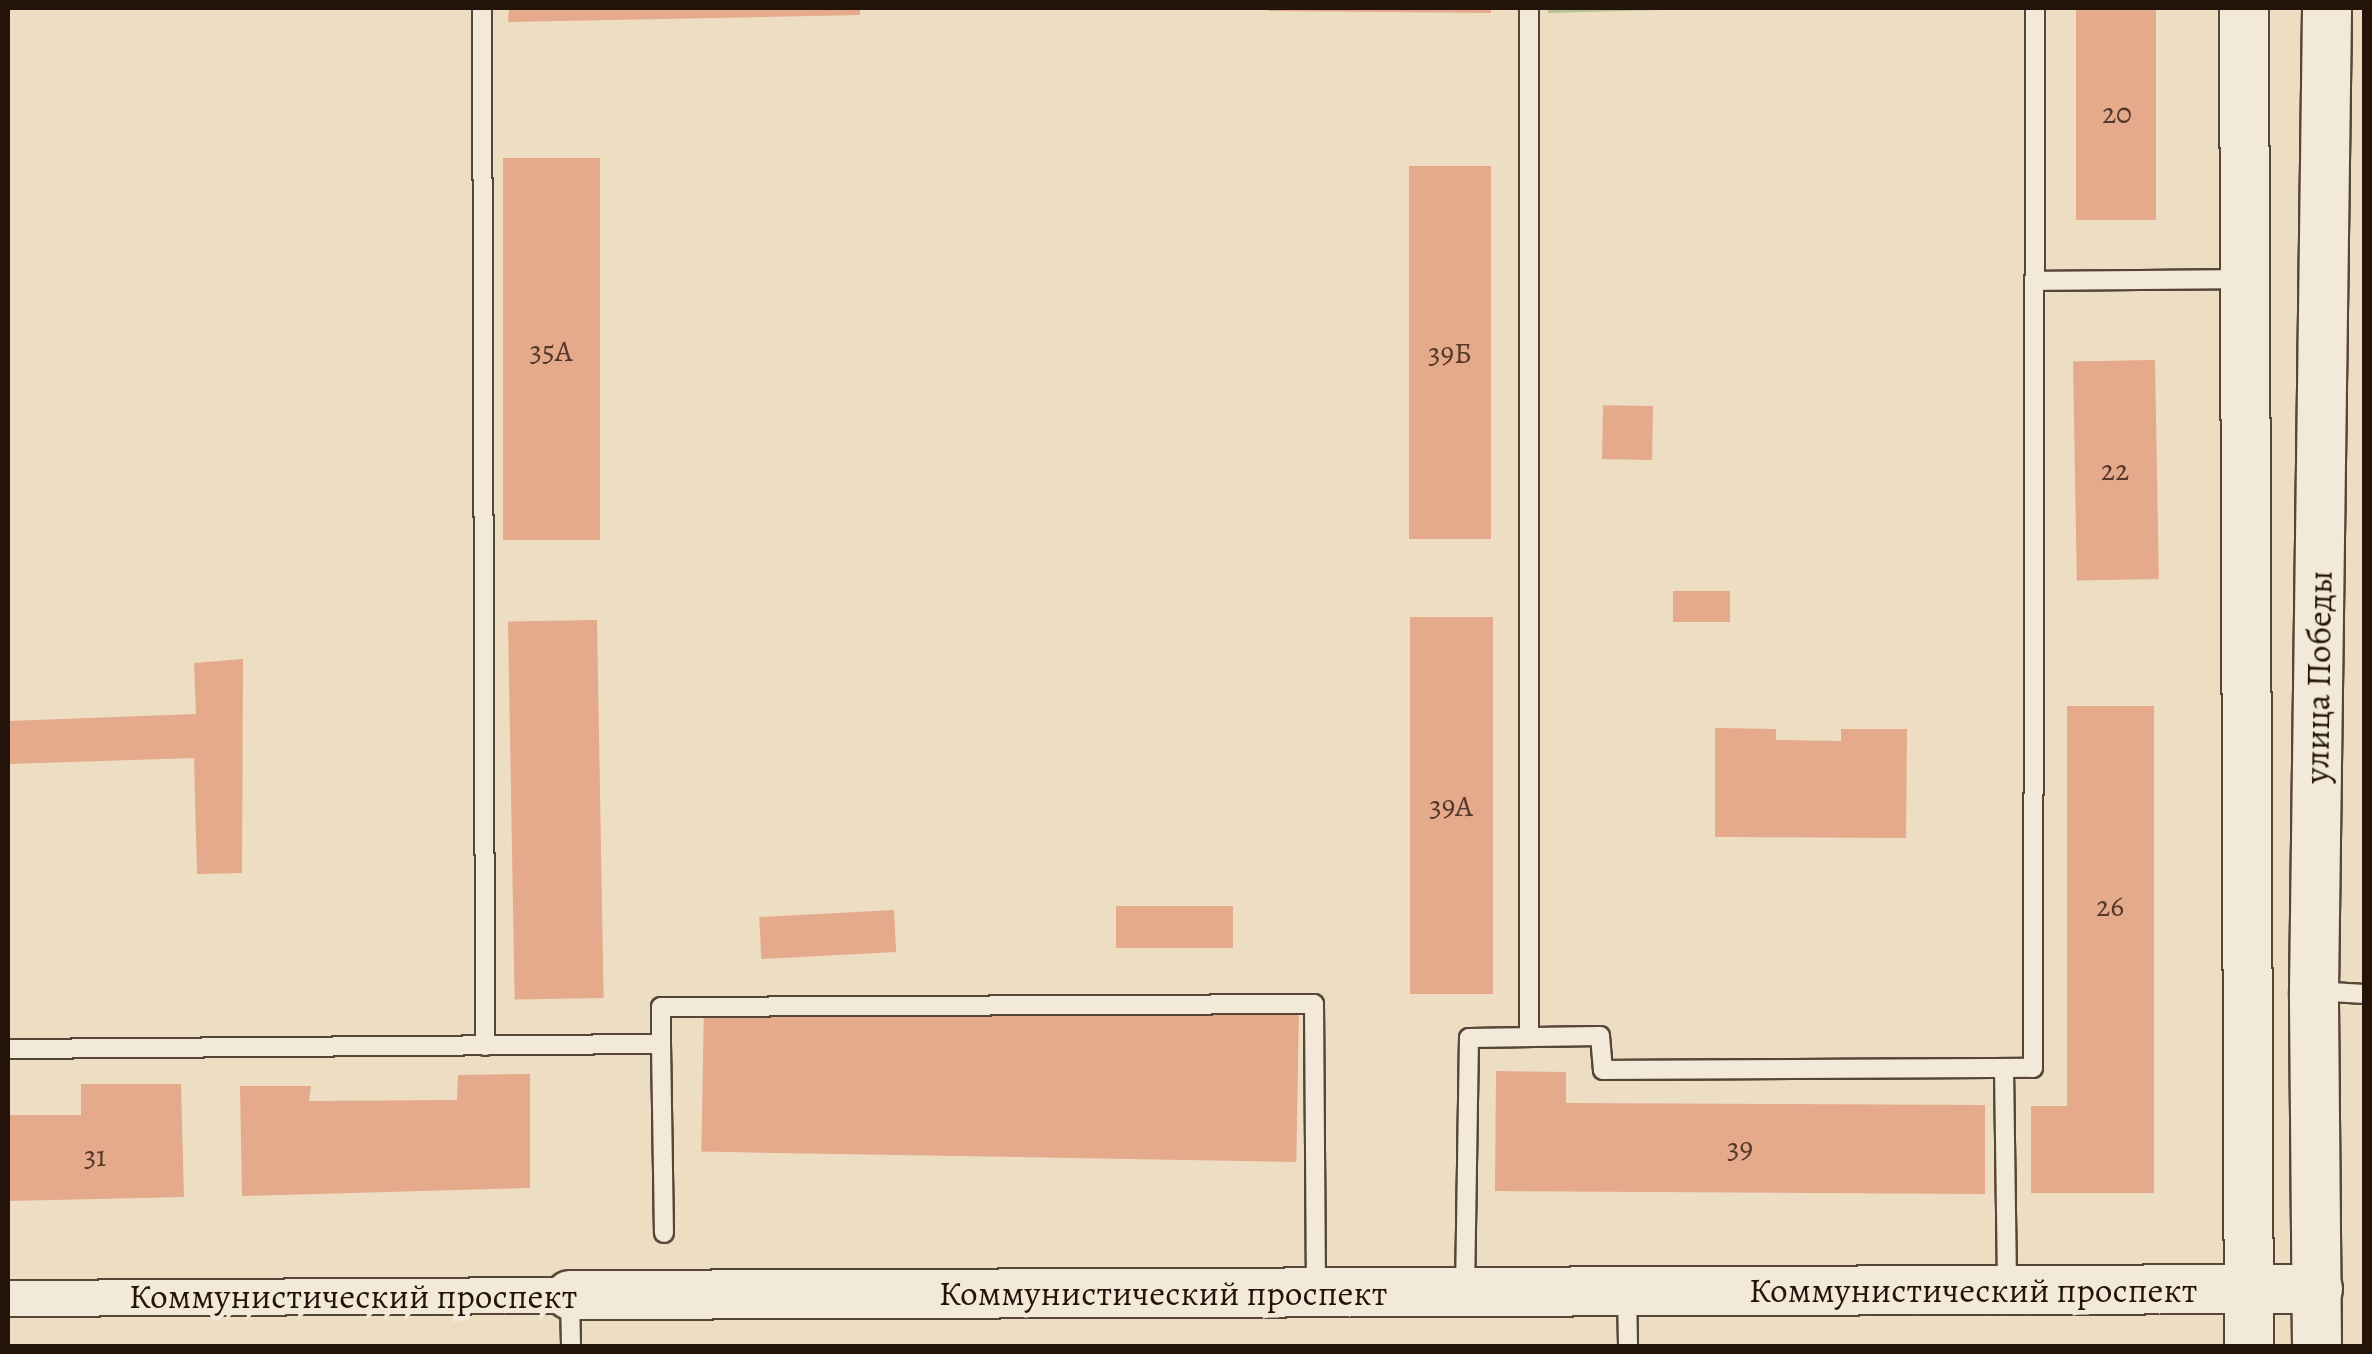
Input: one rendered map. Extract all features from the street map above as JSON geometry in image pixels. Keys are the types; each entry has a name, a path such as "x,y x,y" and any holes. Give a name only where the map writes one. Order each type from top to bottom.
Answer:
{"street":[{"name":"улица Победы","path":"2244,8 2250,1346"},
{"name":"улица Победы","path":"2318,1346 2314,992 2327,8"},
{"name":"Коммунистический проспект","path":"8,1298 2318,1288"}],"lane":[{"path":"482,8 485,1046"},
{"path":"1529,8 1529,1036"},
{"path":"1465,1292 1469,1038 1600,1036 1603,1070 2033,1068 2035,8"},
{"path":"2034,280 2246,279"},
{"path":"2314,992 2364,994"},
{"path":"664,1233 661,1008 1314,1004 1316,1293"},
{"path":"8,1050 661,1044"},
{"path":"2004,1068 2007,1290"},
{"path":"1627,1292 1628,1346"},
{"path":"570,1295 570,1346"}],"green space":[{"path":"1548,8 1735,8 1548,13"}],"building":[{"path":"509,8 860,8 860,15 508,22"},
{"path":"1491,8 1491,13 1269,11"},
{"path":"2076,8 2156,8 2156,220 2076,220"},
{"path":"503,158 600,158 600,540 503,540"},
{"path":"1409,166 1491,166 1491,539 1409,539"},
{"path":"2155,360 2159,579 2077,580 2073,361"},
{"path":"1603,405 1653,406 1652,460 1602,459"},
{"path":"1673,591 1730,591 1730,622 1673,622"},
{"path":"1410,617 1493,617 1493,994 1410,994"},
{"path":"597,620 604,998 515,999 508,622"},
{"path":"243,659 242,873 197,874 194,758 8,764 8,721 196,714 194,663"},
{"path":"2067,706 2154,706 2154,1193 2031,1193 2031,1106 2067,1106"},
{"path":"1715,728 1776,729 1776,740 1841,741 1841,729 1907,729 1906,838 1715,837"},
{"path":"1116,906 1233,906 1233,948 1116,948"},
{"path":"894,910 896,952 761,959 759,917"},
{"path":"704,997 1299,1007 1296,1162 701,1152"},
{"path":"1496,1071 1566,1072 1566,1103 1985,1105 1985,1194 1495,1191"},
{"path":"530,1074 530,1188 242,1196 240,1086 311,1086 309,1101 457,1100 458,1075"},
{"path":"81,1084 181,1084 184,1197 8,1201 8,1115 81,1115"}]}
